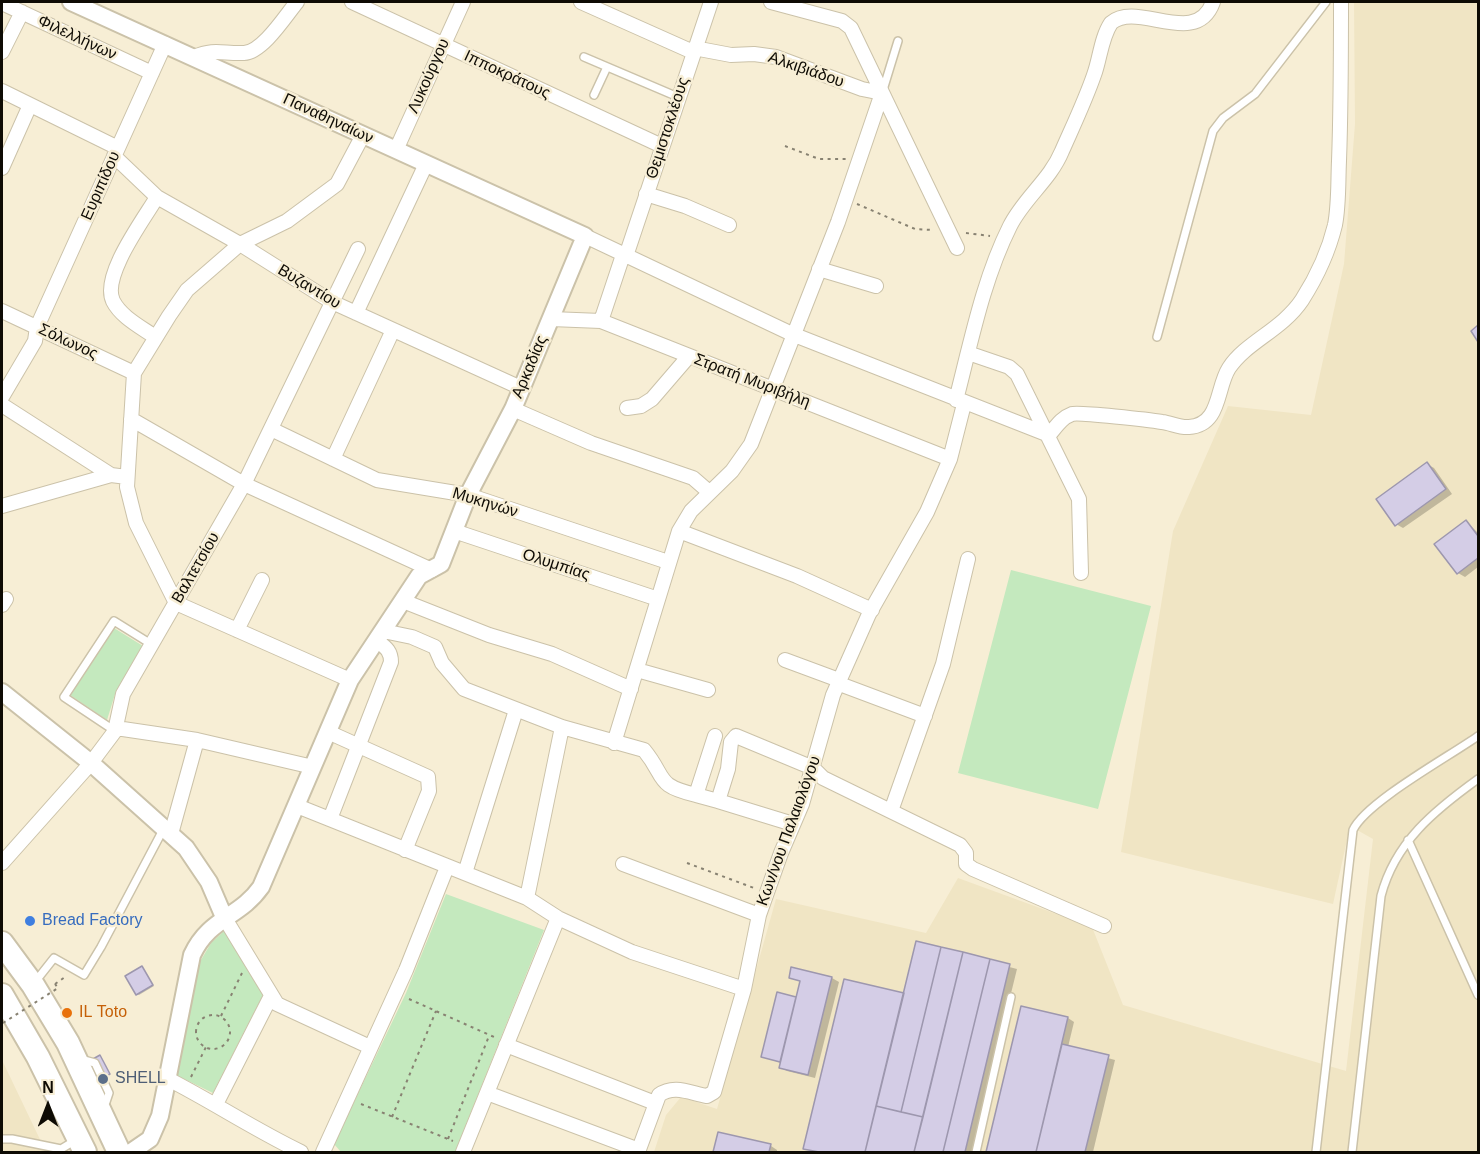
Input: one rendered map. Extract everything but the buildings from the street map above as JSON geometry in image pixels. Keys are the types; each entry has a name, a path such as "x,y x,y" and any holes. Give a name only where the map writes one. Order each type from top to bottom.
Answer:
{"highway":[{"path":"2,943 44,984 68,1043 119,1152"},
{"path":"2,995 38,1057 81,1146"}],"street":[{"name":"Παναθηναίων","path":"71,2 585,236"},
{"path":"194,57 210,50 243,53 253,51 273,32 297,2"},
{"name":"Ιπποκράτους","path":"352,2 662,146"},
{"name":"Λυκούργου","path":"396,150 463,2"},
{"name":"Αλκιβιάδου","path":"581,2 694,50 731,56 759,54 776,57 862,89 882,93"},
{"name":"Θεμιστοκλέους","path":"601,321 711,2"},
{"path":"771,2 846,23 852,30 957,248"},
{"name":"Κων/νου Παλαιολόγου","path":"655,1103 658,1095 666,1089 707,1096 714,1092 744,989 759,915 813,768 838,682 872,610 920,527 950,459 968,353 979,312 1005,238 1014,218 1058,161 1088,93 1107,30 1114,19 1126,11 1139,9 1198,20 1208,14 1213,2"},
{"path":"1049,435 1065,417 1082,412 1161,422 1183,428 1201,424 1214,410 1225,375 1234,362 1274,331 1302,301 1330,240 1336,216 1340,131 1341,2"},
{"name":"Φιλελλήνων","path":"2,3 152,73"},
{"path":"2,52 22,12"},
{"name":"Ευριπίδου","path":"2,397 35,341 37,327 165,45"},
{"name":"Βυζαντίου","path":"2,91 116,152 157,197 240,244 332,302 522,388"},
{"path":"614,743 679,531 708,491 732,471 751,444 846,200 882,93"},
{"path":"2,168 30,105"},
{"path":"350,680 176,603 136,523 127,487 127,477 134,373 187,290 240,244 287,221 337,184 363,135"},
{"path":"356,313 426,164"},
{"path":"646,194 686,206 729,225"},
{"path":"155,337 118,309 112,300 111,291 117,268 157,197"},
{"path":"585,236 792,334 960,402 1049,435"},
{"name":"Αρκαδίας","path":"132,1152 150,1139 156,1129 192,955 203,934 224,917 248,903 261,887 350,680 419,576 441,564 468,495 513,409 585,236"},
{"name":"Βαλτετσίου","path":"2,863 91,764 116,729 123,694 244,484 358,249"},
{"path":"819,269 876,286"},
{"name":"Σόλωνος","path":"4,317 37,327 134,373"},
{"name":"Στρατή Μυριβήλη","path":"551,319 601,321 950,459"},
{"path":"333,459 393,330"},
{"path":"968,353 1009,367 1017,374 1049,435 1079,499 1081,573"},
{"path":"627,408 641,406 652,399 689,356"},
{"path":"2,405 111,476"},
{"path":"513,409 591,443 693,478 708,491"},
{"path":"131,419 244,484 432,570"},
{"name":"Μυκηνών","path":"271,429 377,480 468,495 668,562"},
{"path":"2,506 111,476 127,477"},
{"name":"Ολυμπίας","path":"454,531 658,599"},
{"path":"679,531 797,576 872,610"},
{"path":"891,811 943,664 968,559"},
{"path":"237,630 262,580"},
{"path":"402,601 480,631 552,654 631,689"},
{"path":"380,635 427,643 435,647 442,663 464,689 562,727 644,750 665,784 793,824"},
{"path":"330,819 391,662 391,654 380,635"},
{"path":"785,660 925,716"},
{"path":"637,670 708,690"},
{"path":"2,692 91,764 186,848 209,882 224,917 250,957 271,996 287,1010 370,1047"},
{"path":"465,873 516,710"},
{"path":"527,898 562,727"},
{"path":"116,729 197,740 313,767"},
{"path":"328,732 359,744 386,759 421,771 430,781 405,850"},
{"path":"696,795 715,736"},
{"path":"718,801 728,769 730,742 736,736 813,768 823,778 960,845 966,853 966,864 973,869 1104,926"},
{"path":"168,831 197,740"},
{"path":"297,806 527,898 558,918 632,952 744,989"},
{"path":"622,864 759,915"},
{"path":"323,1152 395,993 447,867"},
{"path":"464,1149 558,918"},
{"path":"216,1104 271,996"},
{"path":"487,1093 638,1151 655,1103 507,1044"},
{"path":"168,1078 216,1104 256,1130 301,1152"}],"lane":[{"path":"1157,337 1214,131 1223,118 1255,94 1326,2"},
{"path":"882,93 898,41"},
{"path":"584,57 678,97"},
{"path":"594,95 607,67"},
{"path":"116,729 64,697 114,621 151,644"},
{"path":"1316,1152 1353,831 1356,823 1383,800 1479,736"},
{"path":"1352,1152 1381,896 1386,876 1408,840 1442,806 1479,779"},
{"path":"44,984 54,958 84,975 168,831"},
{"path":"1408,840 1479,995"},
{"path":"976,1152 1011,997"},
{"path":"84,1060 95,1064 109,1093 106,1102"},
{"path":"2,1139 61,1149 81,1146"}],"path":[{"path":"786,146 821,160 860,159"},
{"path":"846,200 915,229"},
{"path":"687,863 767,893"},
{"path":"221,1016 250,957"},
{"path":"3,1023 58,988 44,984"},
{"path":"395,993 507,1044"},
{"path":"392,1117 436,1011"},
{"path":"215,1014 225,1018 231,1034 227,1045 211,1050 206,1047 201,1045 195,1030 201,1018 215,1014"},
{"path":"448,1139 490,1035"},
{"path":"186,1088 206,1047"},
{"path":"347,1099 448,1139 464,1149"}],"shaded area":[{"path":"1354,2 1478,2 1478,1152 654,1152 666,1115 681,1097 717,1109 776,899 926,933 958,878 1092,927 1123,1005 1346,1071 1373,839 1350,826 1333,904 1121,852 1173,531 1228,406 1311,415 1344,264 1355,124"},
{"path":"2,1060 46,1152 2,1152"}],"green space":[{"path":"1011,570 1151,606 1098,809 958,773"},
{"path":"114,628 143,646 116,691 107,720 70,695"},
{"path":"446,894 544,930 455,1152 341,1152 334,1144 406,993"},
{"path":"224,931 236,946 264,993 213,1093 176,1075 198,965 211,943"}],"place":[{"name":"Bread Factory","path":"30,921"},
{"name":"IL Toto","path":"67,1013"},
{"name":"SHELL","path":"103,1079"}]}
